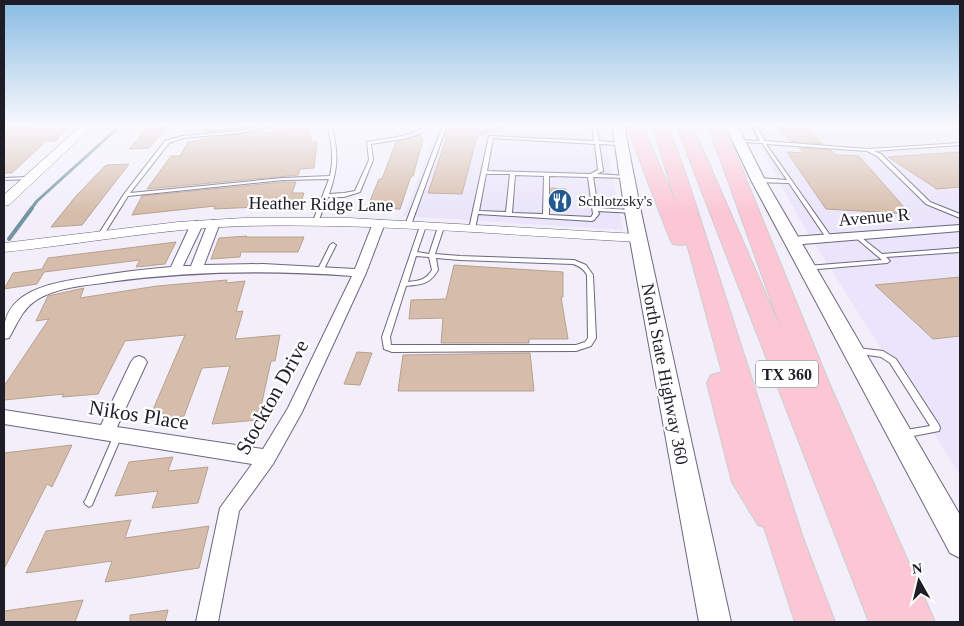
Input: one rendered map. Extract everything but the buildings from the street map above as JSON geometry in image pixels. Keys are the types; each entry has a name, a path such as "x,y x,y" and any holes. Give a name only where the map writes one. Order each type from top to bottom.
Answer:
{"highway":[{"path":"646,154 682,242 749,482 784,534"},
{"name":"TX 360","path":"670,154 784,534 815,622"},
{"name":"TX 360","path":"696,154 890,622"},
{"path":"727,154 815,383 915,622"}],"main road":[{"name":"North State Highway 360","path":"623,154 715,622"},
{"path":"745,154 791,241 960,543"}],"street":[{"path":"4,202 56,154"},
{"name":"Heather Ridge Lane","path":"4,248 197,224 316,221 638,238"},
{"path":"196,268 214,223"},
{"name":"Stockton Drive","path":"207,622 230,508 267,458 294,412 360,273 379,223"},
{"path":"175,271 197,224"},
{"name":"Avenue R","path":"791,241 960,228"},
{"path":"4,334 12,318 29,299 59,286 196,268 321,269 360,273"},
{"path":"112,434 139,362"},
{"name":"Nikos Place","path":"4,418 267,458"}],"lane":[{"path":"101,235 156,154"},
{"path":"316,221 333,177 337,162 336,154"},
{"path":"327,193 344,195 357,192 371,160 370,154"},
{"path":"408,225 434,154"},
{"path":"472,229 488,154"},
{"path":"590,176 601,171 597,154"},
{"path":"772,154 829,238"},
{"path":"877,154 928,203 960,216"},
{"path":"485,172 627,178"},
{"path":"509,214 513,173"},
{"path":"546,174 546,216"},
{"path":"476,212 592,219 596,214 590,176"},
{"path":"126,196 283,180 333,177"},
{"path":"4,179 29,178"},
{"path":"758,180 791,182"},
{"path":"595,209 633,212"},
{"path":"414,254 460,258 574,262 581,265 587,268 590,275 592,338 588,344 576,348 392,349 387,347 386,337 423,226"},
{"path":"405,284 416,284 430,278 435,270 432,255 441,227"},
{"path":"807,268 887,261 857,236"},
{"path":"321,269 333,245"},
{"path":"881,256 960,250"},
{"path":"853,350 883,354 893,360 936,428 900,435"},
{"path":"89,502 112,434"}],"shaded area":[{"path":"428,154 609,154 623,230 403,216"},
{"path":"764,154 960,154 960,475 802,223"}],"waterway":[{"path":"31,209 37,201 89,154"},
{"path":"9,239 32,208"}],"place":[{"name":"Schlotzsky's","path":"560,201"}]}
